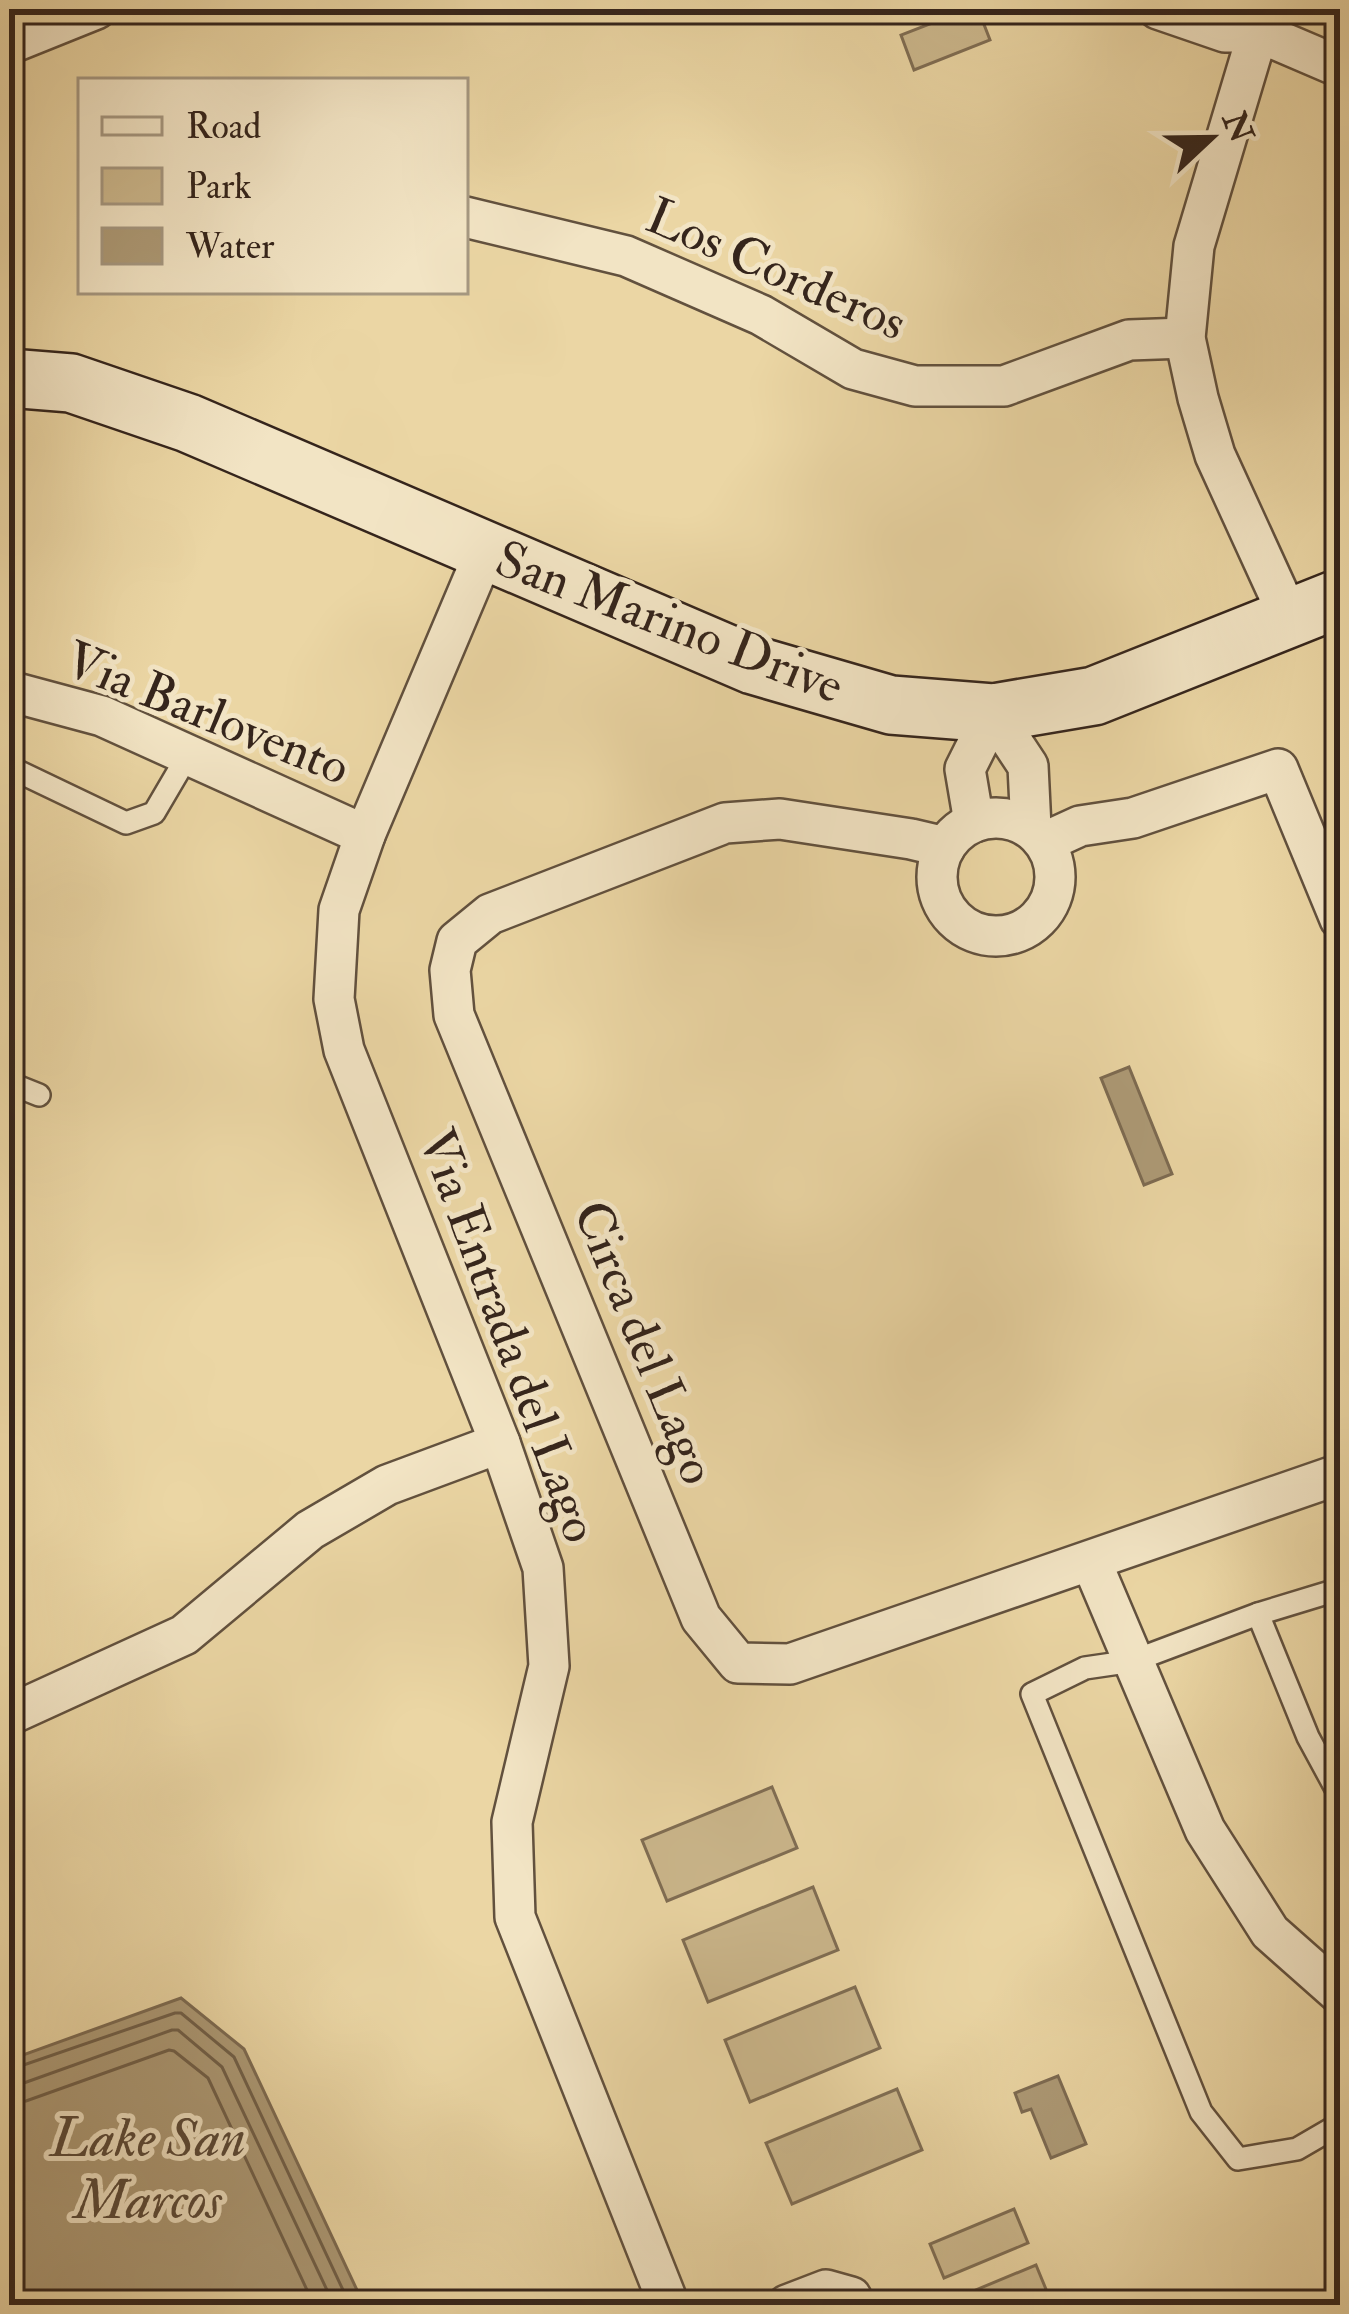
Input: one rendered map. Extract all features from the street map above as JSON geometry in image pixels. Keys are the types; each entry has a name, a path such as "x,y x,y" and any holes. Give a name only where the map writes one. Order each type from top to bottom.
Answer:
{"street":[{"path":"9,44 96,9"},
{"path":"1158,9 1225,32 1261,21 1340,67"},
{"path":"1261,21 1194,246 1186,338 1215,455 1315,608"},
{"name":"Los Corderos","path":"468,219 626,256 761,315 853,369 914,386 1004,386 1129,340 1186,338"},
{"name":"San Marino Drive","path":"9,378 71,383 188,423 753,665 891,705 993,713 1094,696 1315,608"},
{"name":"Via Entrada del Lago","path":"486,549 365,835 339,910 334,999 344,1050 500,1443 543,1568 550,1666 512,1822 515,1917 669,2305"},
{"name":"Via Barlovento","path":"9,691 102,716 365,835"},
{"path":"993,713 1028,766 1038,835 1054,860 1056,880 1052,899 1041,916 1007,936 969,930 954,918 937,884 938,865 959,834 965,770 993,713"},
{"name":"Circa del Lago","path":"1340,919 1278,769 1132,818 1038,835 1013,820 993,817 959,834 780,819 725,823 490,914 457,940 450,970 454,1015 701,1618 738,1663 790,1664 1340,1474"},
{"path":"9,1715 184,1635 310,1530 387,1485 500,1443"},
{"path":"1090,1561 1205,1830 1270,1932 1340,1994"},
{"path":"788,2305 826,2290 851,2297 855,2305"}],"lane":[{"path":"9,767 126,824 154,813 188,755"},
{"path":"9,1083 39,1096"},
{"path":"1340,1589 1133,1661 1084,1668 1032,1694 1201,2112 1238,2159 1298,2149 1340,2124"},
{"path":"1258,1614 1308,1737 1340,1796"}],"green space":[{"path":"978,9 990,40 914,70 901,35"},
{"path":"772,1787 797,1848 667,1901 642,1840"},
{"path":"813,1887 838,1950 708,2002 683,1940"},
{"path":"855,1987 880,2048 750,2102 725,2040"},
{"path":"897,2089 922,2150 792,2204 766,2143"},
{"path":"1014,2209 1028,2243 944,2278 930,2244"},
{"path":"1036,2265 1050,2299 1035,2305 956,2305 954,2299"}],"water":[{"path":"1129,1067 1172,1174 1144,1185 1101,1078"},
{"name":"Lake San Marcos","path":"181,1998 244,2049 364,2305 9,2305 9,2060"},
{"path":"1058,2076 1086,2144 1051,2158 1031,2109 1022,2112 1015,2093"}]}
